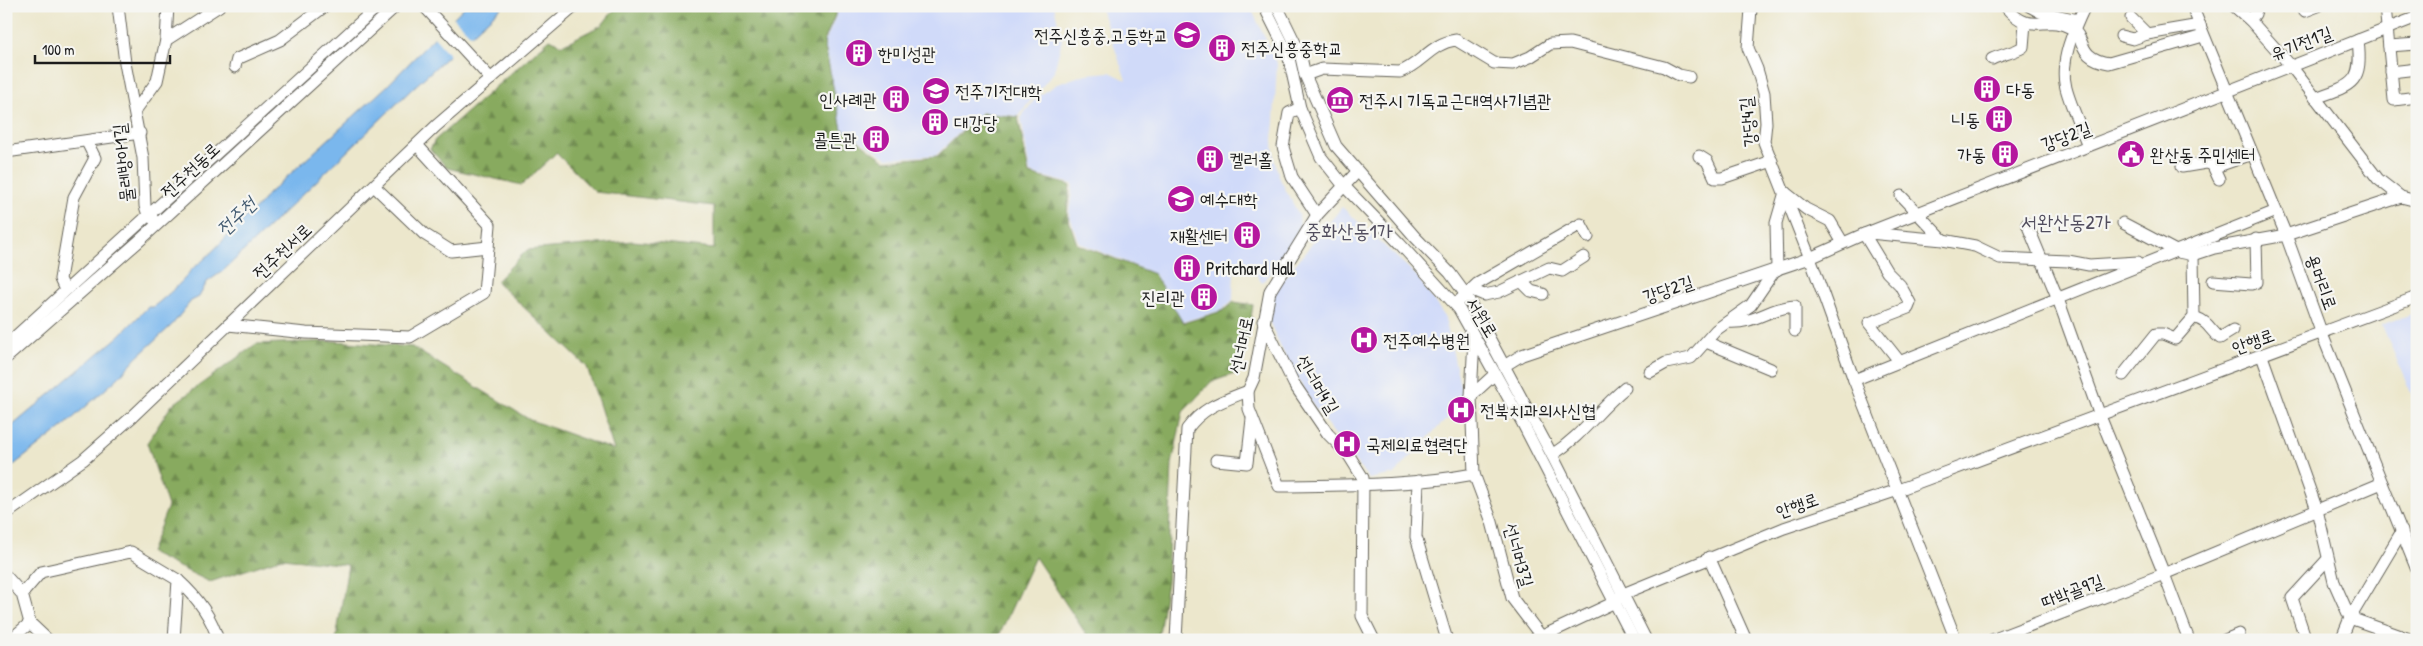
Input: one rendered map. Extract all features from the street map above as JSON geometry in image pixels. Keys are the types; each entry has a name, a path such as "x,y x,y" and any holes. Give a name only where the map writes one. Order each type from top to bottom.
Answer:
{"street":[{"name":"물레방아1길","path":"118,6 125,63 140,133 145,175 145,206 158,224"},
{"path":"135,111 158,80 166,40 168,6"},
{"path":"166,40 219,6"},
{"path":"235,68 237,59 280,40 325,6"},
{"name":"전주천동로","path":"6,358 158,224 396,6"},
{"path":"424,6 488,75"},
{"name":"전주천서로","path":"6,514 83,460 138,411 375,187 488,75 575,6"},
{"name":"서원로","path":"1264,6 1288,54 1300,108 1321,157 1344,186 1455,304 1619,598 1646,640"},
{"name":"서원로","path":"1277,6 1300,53 1305,75 1336,146 1357,172 1469,293 1484,332 1552,455 1619,598 1634,640"},
{"name":"강당4길","path":"1749,6 1751,9 1748,48 1758,69 1764,93 1766,123 1764,142 1810,258 1854,380"},
{"path":"2005,6 2013,17 2025,23 2076,25"},
{"path":"2085,6 2076,25 2066,61 2066,86 2088,146"},
{"name":"용머리로","path":"2192,6 2286,234 2322,334 2417,570"},
{"path":"2234,6 2250,20 2291,66 2378,180 2401,197 2417,201"},
{"path":"2250,20 2257,6"},
{"path":"2301,6 2305,11 2318,6"},
{"path":"2385,6 2394,100 2417,97"},
{"path":"2033,7 2076,25 2084,50 2096,61 2109,63 2202,30"},
{"name":"전주천동로","path":"6,345 374,8"},
{"name":"유기전1길","path":"2226,92 2417,17"},
{"path":"2130,18 2147,34"},
{"path":"1992,59 2003,54 2010,54 2023,47 2025,23"},
{"path":"2120,36 2133,39 2147,34 2202,30"},
{"path":"1305,75 1322,69 1400,72 1410,68 1444,41 1456,40 1494,64 1513,64 1530,57 1550,44 1570,43 1664,66 1679,75 1688,77"},
{"path":"2315,98 2354,82 2359,68 2358,40"},
{"path":"2388,46 2417,44"},
{"path":"2391,72 2417,69"},
{"name":"강당2길","path":"1504,366 1522,355 1810,258 1865,233 2226,92"},
{"path":"1300,108 1289,113 1283,147 1292,177 1317,215"},
{"path":"6,152 140,133"},
{"path":"65,290 60,279 74,197 94,158 87,142"},
{"path":"228,325 306,333 410,337 484,293 490,225 417,145"},
{"path":"2182,167 2206,163 2218,166 2252,154"},
{"path":"1700,156 1707,161 1715,178 1722,178 1772,161"},
{"path":"2212,164 2219,179"},
{"name":"선너머로","path":"1176,640 1188,429 1201,412 1215,404 1248,391 1254,378 1270,291 1317,215 1357,172"},
{"path":"375,187 424,234 451,251 488,247"},
{"path":"1650,372 1666,363 1691,358 1716,330 1751,305 1776,270 1776,223 1785,192 1806,209 1830,221 1843,242"},
{"path":"1901,196 1942,240"},
{"path":"2123,223 2178,252 2193,255 2214,248 2286,234 2401,197"},
{"path":"1956,640 1854,380 2147,262 2178,252 2276,211"},
{"path":"1455,304 1477,284 1581,224 1588,238"},
{"path":"2027,224 2040,260 2058,299 2100,416 2189,640"},
{"path":"1865,233 1942,240 1974,246 2000,258 2068,261 2089,266 2147,262"},
{"path":"1865,233 1887,272 1900,285 1910,303 1908,308 1869,323 1900,362"},
{"path":"2213,281 2251,284 2257,282 2256,239"},
{"path":"2123,375 2156,334 2163,334 2174,339 2194,317 2193,255"},
{"path":"1469,293 1484,295 1499,292 1549,268 1562,271 1584,257"},
{"path":"1521,281 1531,291 1543,294"},
{"name":"안행로","path":"1619,598 1709,557 1784,528 1898,490 2100,416 2322,334 2417,296"},
{"path":"1728,322 1740,323 1764,317 1783,306 1795,306 1796,331"},
{"path":"2194,317 2206,321 2220,338 2232,330"},
{"name":"선너머4길","path":"1263,321 1294,384 1328,434 1348,454 1363,478 1362,616 1374,640"},
{"path":"1248,391 1249,409 1279,486 1363,485 1474,474 1471,396 1474,338 1484,332"},
{"path":"1706,342 1771,369"},
{"path":"2262,356 2317,510 2328,560 2350,618 2412,640"},
{"path":"1471,396 1495,374"},
{"path":"1552,455 1571,443 1586,429 1606,403 1625,388"},
{"path":"1216,460 1247,463 1252,418"},
{"name":"선너머3길","path":"1474,474 1492,522 1512,598 1540,639 1619,598"},
{"path":"1418,481 1416,537 1445,635"},
{"name":"따박골9길","path":"1992,640 2164,574 2382,483"},
{"path":"2341,640 2350,618 2402,531"},
{"path":"22,594 41,572 131,552 178,580 195,595 213,622 218,640"},
{"path":"1709,557 1746,640"},
{"path":"2306,640 2292,598 2328,560"},
{"path":"6,576 22,594 30,623 48,640"},
{"path":"174,640 178,580"},
{"path":"10,640 30,623"},
{"path":"2225,640 2239,634"}],"shaded area":[{"name":"전주기전대학","path":"840,6 1054,6 1062,40 1054,72 1018,116 981,112 936,155 887,158 842,129 825,42"},
{"name":"예수대학","path":"1100,6 1250,6 1277,63 1273,139 1274,159 1280,179 1299,215 1301,239 1262,283 1249,264 1234,269 1233,300 1222,310 1182,322 1155,274 1080,243 1069,214 1073,184 1030,173 1021,117 1036,98 1057,84 1086,74 1110,72 1126,80"},
{"name":"전주예수병원","path":"1342,207 1416,275 1445,317 1464,404 1436,429 1395,474 1369,479 1316,410 1287,360 1268,319 1268,298"},
{"path":"2417,312 2417,407 2382,325"}],"green space":[{"path":"617,6 709,6 719,11 722,6 839,6 824,42 842,129 886,161 937,156 981,113 1018,117 1029,174 1070,185 1067,214 1077,244 1154,274 1183,323 1222,311 1234,302 1253,305 1247,342 1237,373 1211,382 1183,412 1172,464 1167,582 1158,640 1090,640 1035,557 997,640 336,640 348,565 282,558 210,582 150,553 168,506 147,443 171,406 256,344 334,341 412,347 530,420 614,450 587,367 496,281 527,250 633,241 714,249 714,206 595,192 556,153 522,185 447,168 430,149 435,140 550,39 562,45 602,25"}],"water":[{"path":"465,6 503,6 413,88 223,271 207,282 199,297 191,301 172,325 136,358 118,378 64,426 6,471 6,431 118,337 148,307 153,307 174,289 268,194 386,87"}],"pier":[{"path":"452,16 473,37 452,58 433,36"}],"place":[{"name":"전주신흥중,고등학교","path":"1187,35"},
{"name":"전주신흥중학교","path":"1222,48"},
{"name":"한미성관","path":"859,53"},
{"name":"다동","path":"1987,89"},
{"name":"전주기전대학","path":"936,91"},
{"name":"인사례관","path":"896,99"},
{"name":"전주시 기독교근대역사기념관","path":"1340,100"},
{"name":"니동","path":"1999,119"},
{"name":"대강당","path":"935,122"},
{"name":"콜튼관","path":"876,139"},
{"name":"가동","path":"2005,154"},
{"name":"완산동 주민센터","path":"2131,154"},
{"name":"켈러홀","path":"1210,159"},
{"name":"예수대학","path":"1181,199"},
{"name":"재활센터","path":"1247,235"},
{"name":"Pritchard Hall","path":"1187,268"},
{"name":"진리관","path":"1204,297"},
{"name":"전주예수병원","path":"1364,340"},
{"name":"전북치과의사신협","path":"1461,410"},
{"name":"국제의료협력단","path":"1347,444"}],"district":[{"name":"서완산동2가","path":"2066,221"},
{"name":"중화산동1가","path":"1349,230"}],"water label":[{"name":"전주천","path":"236,216"}]}
